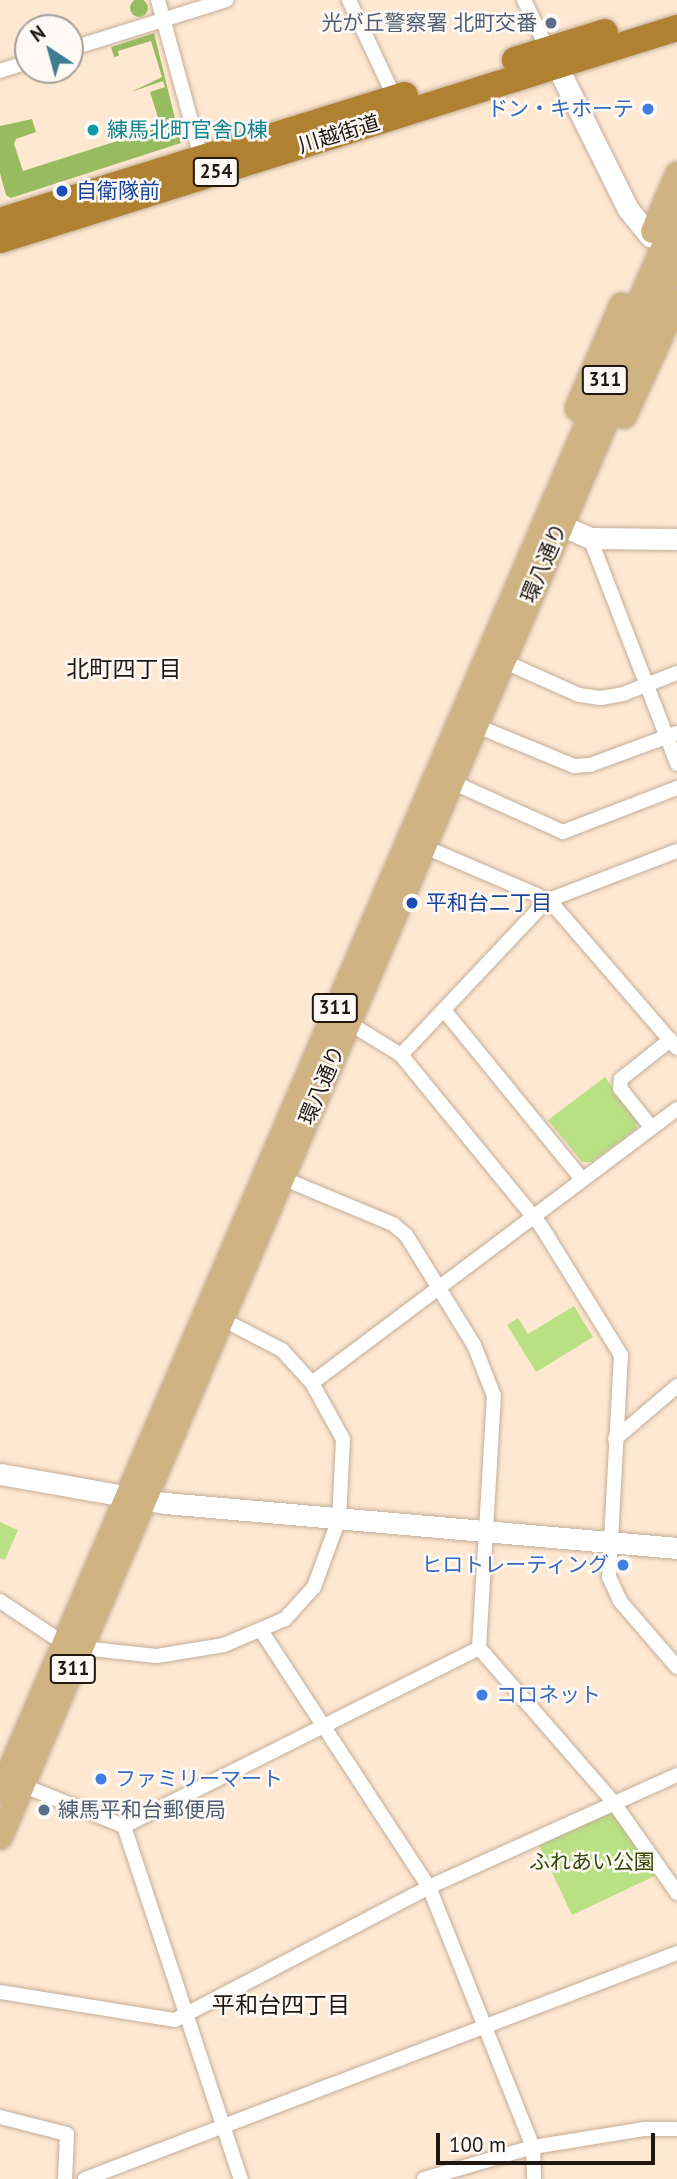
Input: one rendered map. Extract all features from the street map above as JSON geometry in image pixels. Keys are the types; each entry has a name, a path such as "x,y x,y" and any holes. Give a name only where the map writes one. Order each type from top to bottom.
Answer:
{"highway":[{"name":"川越街道","path":"2,227 553,58 677,10"},
{"name":"川越街道","path":"2,227 201,157 395,98 677,28"}],"main road":[{"path":"664,244 677,173"},
{"name":"環八通り","path":"0,1838 7,1784 72,1646 552,522 677,212"},
{"path":"552,522 586,500 677,302"},
{"name":"環八通り","path":"134,1498 222,1320 477,726 552,522"}],"street":[{"path":"158,0 201,157"},
{"path":"84,45 226,0"},
{"path":"349,0 395,98"},
{"path":"524,0 628,209 664,244"},
{"path":"552,522 590,538 677,539"},
{"path":"590,538 646,685 672,735 677,764"},
{"path":"503,661 590,697 612,697 677,673"},
{"path":"477,726 574,766 590,765 672,735"},
{"path":"453,782 563,832 677,788"},
{"path":"425,847 546,901 674,1044 621,1079 620,1088 651,1128"},
{"path":"401,1055 546,901 677,851"},
{"path":"444,1010 582,1179"},
{"path":"349,1024 401,1055 533,1216 621,1355 610,1577 615,1594 677,1667"},
{"path":"312,1383 677,1109"},
{"path":"282,1178 393,1224 406,1235 474,1345 494,1396 479,1648 614,1803 677,1893"},
{"path":"0,1601 72,1646 170,1655 262,1632 293,1614 310,1594 339,1519 342,1438 312,1383 282,1350 222,1320"},
{"path":"615,1439 676,1388"},
{"path":"0,1474 134,1498 339,1519 677,1548"},
{"path":"262,1632 429,1887 533,2147 534,2179"},
{"path":"7,1784 124,1826 326,1728 479,1648"},
{"path":"0,1992 172,2021 429,1887 677,1775"},
{"path":"124,1826 241,2179"},
{"path":"85,2179 677,1953"},
{"path":"0,2117 67,2134 65,2179"},
{"path":"424,2179 533,2147 644,2129 677,2129"}],"green space":[{"path":"135,-1 143,-1 148,8 146,15 135,17 130,12 130,4"},
{"path":"154,33 181,143 11,198 6,195 0,173 0,126 32,119 36,132 16,139 14,144 23,171 161,127 150,92 165,87 163,81 131,92 162,77 151,41 118,51 119,56 114,57 111,47"},
{"path":"605,1077 637,1121 636,1129 592,1162 582,1162 548,1120"},
{"path":"574,1306 593,1337 536,1372 507,1325 518,1318 528,1334"},
{"path":"0,1522 18,1530 5,1560 0,1558"},
{"name":"ふれあい公園","path":"607,1813 614,1814 657,1875 572,1915 538,1843"}],"place":[{"name":"光が丘警察署 北町交番","path":"551,23"},
{"name":"ドン・キホーテ","path":"648,109"},
{"name":"練馬北町官舎D棟","path":"93,130"},
{"name":"自衛隊前","path":"62,191"},
{"name":"平和台二丁目","path":"412,903"},
{"name":"ヒロトレーティング","path":"623,1565"},
{"name":"コロネット","path":"482,1695"},
{"name":"ファミリーマート","path":"101,1779"},
{"name":"練馬平和台郵便局","path":"44,1810"}],"district":[{"name":"北町四丁目","path":"124,669"},
{"name":"平和台四丁目","path":"281,2005"}]}
